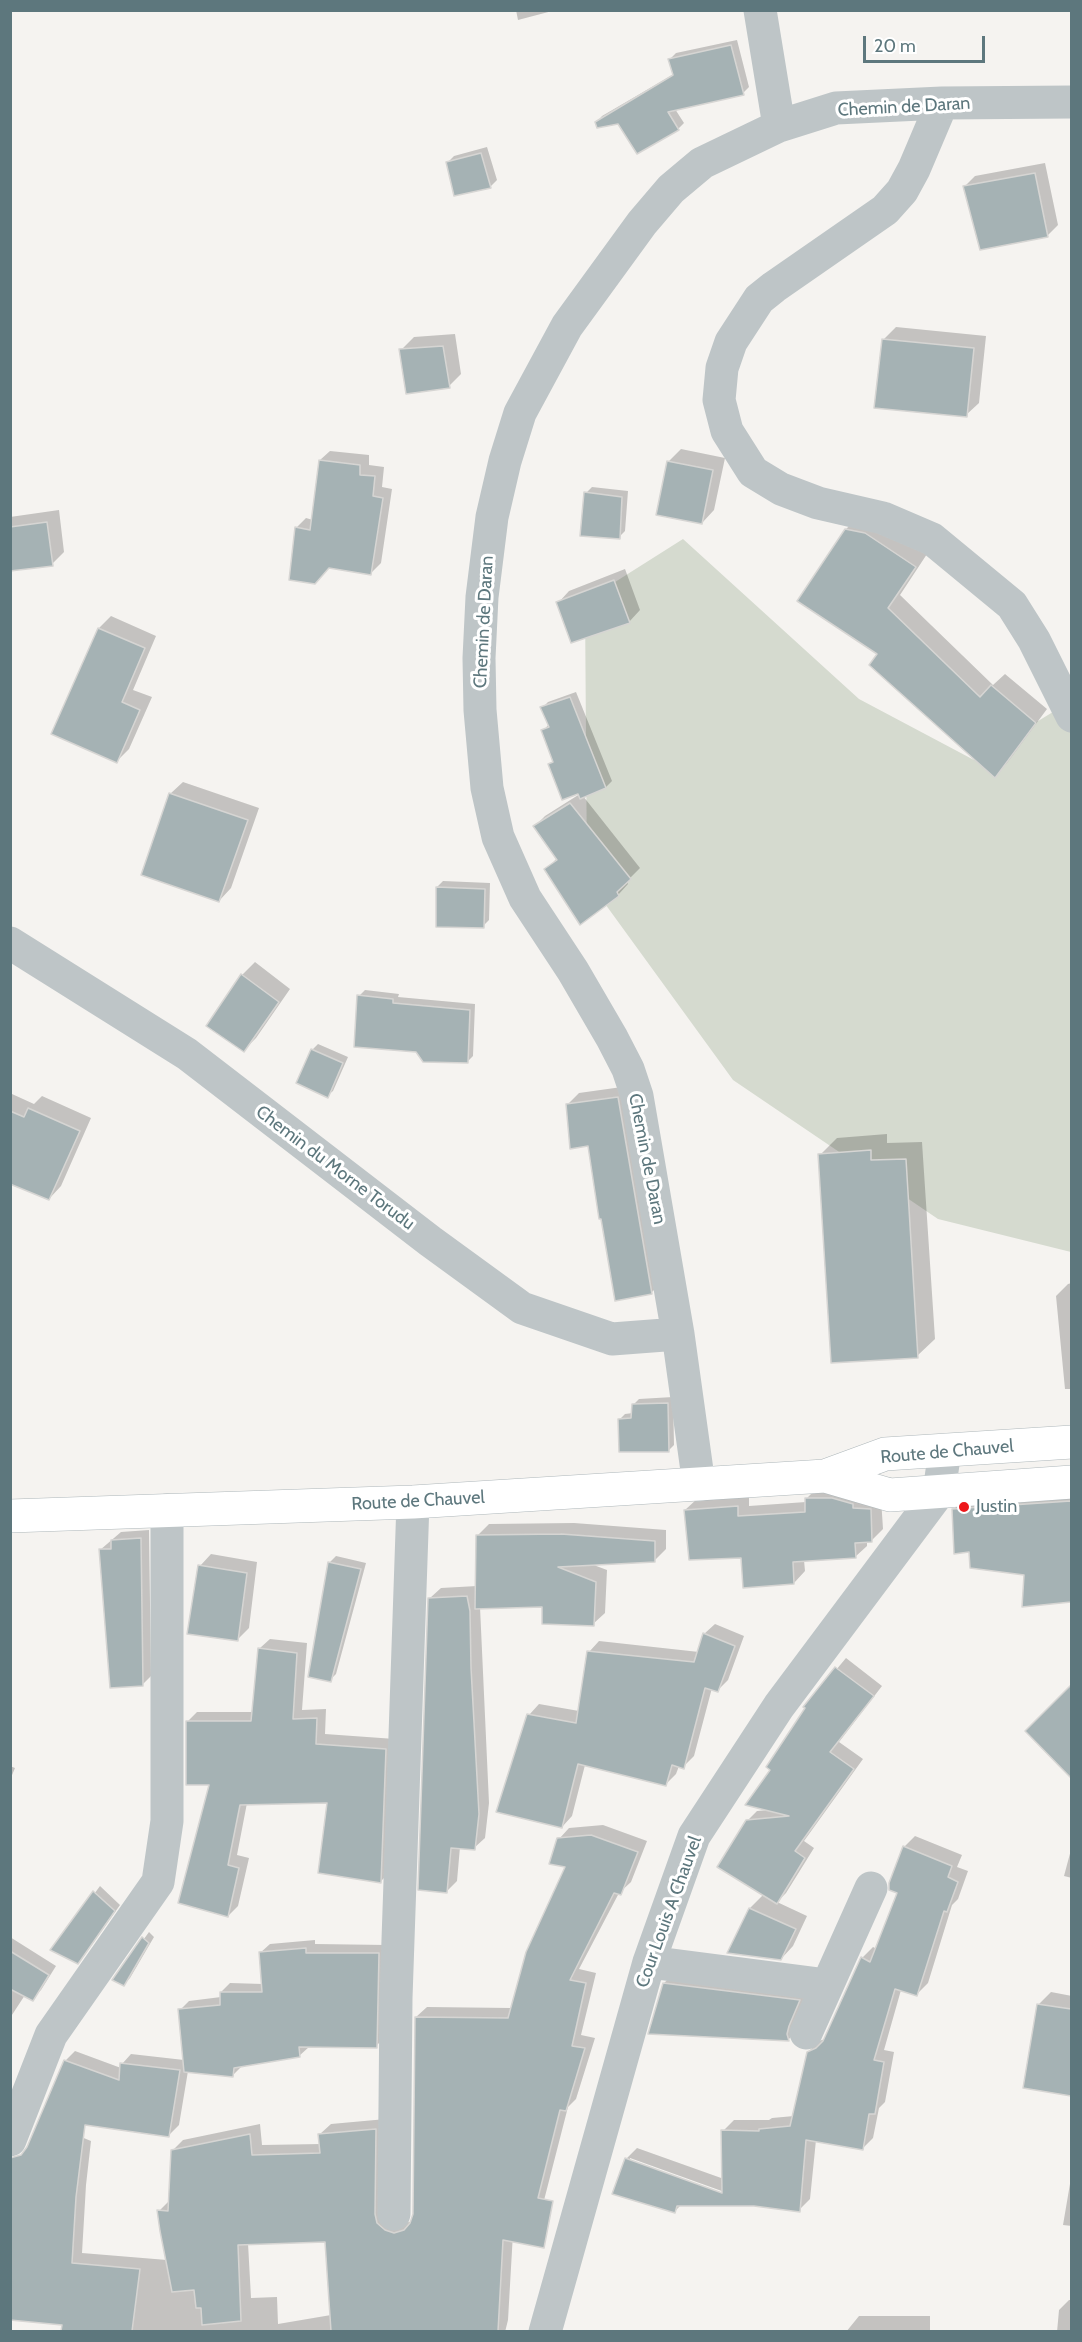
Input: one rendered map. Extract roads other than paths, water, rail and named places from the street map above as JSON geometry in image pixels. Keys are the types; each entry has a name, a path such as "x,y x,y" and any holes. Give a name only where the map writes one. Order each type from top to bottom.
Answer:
{"main road":[{"name":"Route de Chauvel","path":"10,1516 413,1502 699,1485 825,1476 885,1454 1071,1442"},
{"name":"Route de Chauvel","path":"825,1476 890,1495 1071,1482"}],"street":[{"path":"760,10 779,126"},
{"name":"Chemin de Daran","path":"699,1485 678,1334 637,1096 628,1069 612,1038 573,971 525,898 498,837 487,788 480,710 479,658 482,597 492,517 505,461 520,413 567,326 642,223 670,189 702,163 779,126 836,108 942,103 1071,102"},
{"path":"942,103 914,169 902,191 885,210 759,299 731,342 722,368 719,400 727,430 753,472 781,489 809,500 883,518 932,539 1012,605 1034,640 1071,716"},
{"name":"Chemin du Morne Torudu","path":"10,943 187,1054 430,1241 522,1308 612,1338 678,1334"},
{"name":"Cour Louis A Chauvel","path":"545,2331 649,1962 694,1836 779,1706 939,1492 945,1450"},
{"path":"394,2214 396,1998 413,1502"},
{"path":"10,2140 51,2035 158,1882 167,1821 167,1510"},
{"path":"806,2033 871,1888"},
{"path":"649,1962 827,1985"}],"place":[{"name":"Justin","path":"964,1507"}]}
